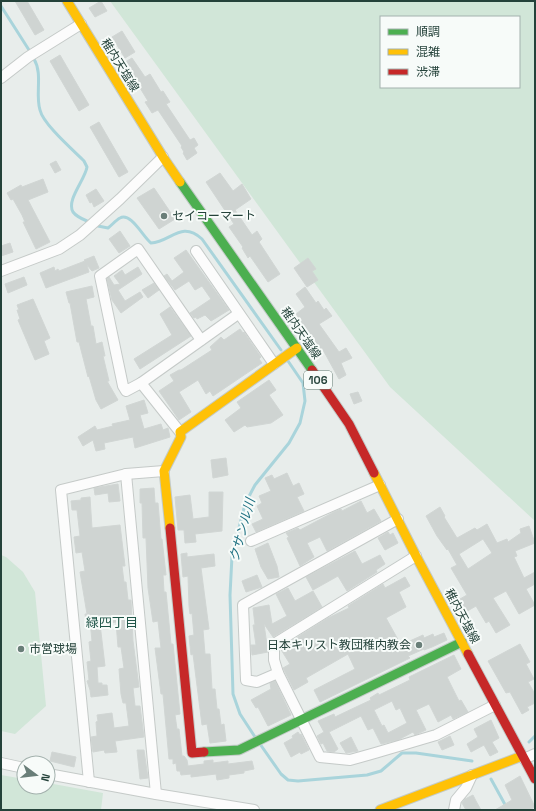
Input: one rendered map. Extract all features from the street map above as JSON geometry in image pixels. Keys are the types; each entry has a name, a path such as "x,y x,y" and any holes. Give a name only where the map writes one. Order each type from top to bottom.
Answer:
{"street":[{"name":"稚内天塩線","path":"67,1 163,157 349,424 416,556 535,779"},
{"path":"1,78 28,58 81,24"},
{"path":"1,271 59,249 80,235 163,157"},
{"path":"201,340 138,250 100,276 123,386 126,391 141,383 238,314"},
{"path":"196,251 238,314 274,364"},
{"path":"180,432 297,348"},
{"path":"141,383 180,432 181,437 164,471 192,753 239,750 462,642"},
{"path":"89,782 61,490 126,474 164,471"},
{"path":"126,474 156,794"},
{"path":"251,541 380,485"},
{"path":"278,673 258,682 246,680 243,605 398,519"},
{"path":"416,556 274,644 274,660 278,673 320,757 350,760 375,753 436,734 495,705"},
{"path":"380,810 472,775 535,754"},
{"path":"1,763 16,766"},
{"path":"454,810 456,800 466,788 472,775"},
{"path":"56,776 254,810"}],"green space":[{"path":"110,1 535,1 535,521 390,387"},
{"name":"市営球場","path":"1,555 6,557 23,572 35,592 46,706 15,734 1,731"},
{"path":"1,775 16,778 16,795 56,795 56,784 103,793 101,810 1,810"}],"building":[{"path":"15,1 27,1 44,30 35,35"},
{"path":"101,1 107,11 95,17 89,8"},
{"path":"122,31 135,52 125,58 112,37"},
{"path":"60,55 89,105 79,111 50,61"},
{"path":"132,58 145,77 150,74 161,92 163,91 170,102 166,104 190,140 194,138 198,145 194,148 197,153 187,160 183,153 182,146 158,110 152,113 145,102 148,101 134,78 132,80 122,64"},
{"path":"99,122 128,172 119,177 90,127"},
{"path":"56,161 61,170 55,173 50,164"},
{"path":"220,173 233,191 242,184 251,199 235,210 252,235 257,231 262,239 259,242 280,274 268,282 250,256 248,258 242,248 243,247 229,227 234,224 206,182"},
{"path":"43,179 48,192 28,200 50,242 36,249 23,222 25,222 22,215 13,199 11,200 7,193 21,185 22,187"},
{"path":"154,188 175,219 159,229 137,198"},
{"path":"96,189 104,201 94,207 86,195"},
{"path":"120,231 130,246 119,253 109,239"},
{"path":"10,243 13,252 1,256 1,246"},
{"path":"186,250 229,310 211,321 205,315 197,319 190,313 211,299 202,286 195,290 189,281 175,290 164,276 167,274 172,281 184,272 174,258"},
{"path":"94,256 99,268 92,271 87,265 89,272 46,288 40,273 54,267 55,271 58,269 59,271"},
{"path":"308,258 316,269 312,271 318,280 307,287 294,268"},
{"path":"138,267 142,274 118,290 125,301 140,292 143,297 121,313 112,300 107,279 109,277 114,285 120,284 114,276 122,270 125,275"},
{"path":"24,277 27,285 8,293 5,284"},
{"path":"154,283 159,290 148,298 142,290"},
{"path":"92,286 94,297 86,299 91,326 93,326 96,344 102,342 105,356 103,356 109,381 107,381 118,400 101,409 96,400 89,376 88,377 79,342 77,342 70,303 66,292"},
{"path":"305,287 316,303 318,301 324,310 326,308 332,316 319,324 339,352 346,348 352,358 341,363 346,375 339,379 322,348 320,349 296,314 305,307 296,294"},
{"path":"33,299 50,338 44,341 49,354 35,360 18,320 20,319 17,310 19,310 17,305"},
{"path":"170,307 191,336 140,369 134,359 172,335 160,314"},
{"path":"240,329 243,333 244,332 261,357 259,359 262,363 213,396 210,391 206,394 198,380 179,392 191,412 179,420 159,391 174,381 170,375 181,370 212,350 210,347 221,337 224,340"},
{"path":"269,380 276,390 269,395 283,415 271,423 247,427 245,425 234,432 225,420 241,408 237,402"},
{"path":"358,392 362,401 354,404 350,394"},
{"path":"144,400 148,413 140,415 144,429 161,424 163,430 168,428 170,437 135,448 133,437 104,443 105,449 96,451 93,440 83,446 78,437 95,426 97,430 113,426 112,424 130,420 126,406"},
{"path":"226,458 228,475 213,478 211,460"},
{"path":"287,473 293,486 299,483 304,494 297,497 304,511 256,532 252,524 263,519 257,506 262,503 259,496 271,491 265,478 272,475 274,479"},
{"path":"118,484 120,501 109,502 108,493 95,495 94,488"},
{"path":"154,488 155,503 158,503 166,575 163,575 164,592 166,592 171,644 173,644 180,714 175,715 177,729 179,729 182,756 184,756 187,760 188,766 204,764 204,761 213,760 213,763 228,761 228,764 252,761 254,769 244,771 244,773 229,775 229,778 217,780 216,774 191,777 191,774 181,775 180,771 177,771 176,763 173,764 173,759 169,759 163,694 161,694 155,648 161,648 158,621 153,622 148,588 146,538 143,538 142,503 140,503 140,489"},
{"path":"209,492 223,492 222,531 195,534 196,542 185,543 184,530 178,530 175,497 190,495 193,519 209,517"},
{"path":"90,497 92,528 120,525 125,566 122,566 128,600 131,600 133,641 139,687 133,688 135,706 140,706 144,737 115,741 117,752 105,753 104,750 93,752 91,737 97,736 97,715 112,713 114,728 129,726 126,703 123,703 121,694 119,669 124,668 121,647 118,647 116,622 100,624 105,666 97,667 98,683 107,685 108,695 91,697 87,681 89,680 87,662 91,661 89,642 92,641 90,621 86,621 85,614 87,614 80,572 85,571 82,552 76,553 74,537 80,536 77,510 72,510 71,501"},
{"path":"361,501 367,513 374,509 381,521 327,551 320,537 307,543 314,557 300,566 286,533 298,528 300,530 334,512 341,509 342,511"},
{"path":"440,507 445,516 444,517 457,538 475,528 477,530 487,524 497,543 507,539 508,542 521,533 520,529 529,526 535,543 515,551 517,556 514,557 524,578 535,572 535,584 526,589 535,605 519,614 506,591 493,598 510,625 496,633 489,621 486,623 476,606 464,613 459,604 462,603 460,599 467,595 451,568 457,565 448,549 447,550 437,536 426,516","holes":["483,539 492,553 468,569 459,554"]},
{"path":"388,532 390,535 393,533 398,543 385,550 378,538"},
{"path":"268,543 277,566 279,577 268,579 261,567 255,549"},
{"path":"355,551 362,564 380,555 385,564 376,570 377,572 347,591 338,576 313,590 306,577"},
{"path":"187,553 187,557 214,554 215,566 201,568 209,629 203,630 205,654 210,654 212,689 215,689 217,709 219,709 221,725 224,724 226,741 210,743 207,724 202,725 193,654 191,655 189,636 194,635 192,613 190,614 189,606 188,576 183,577 181,554"},
{"path":"257,575 262,587 246,592 242,581"},
{"path":"405,577 410,586 399,592 406,607 386,618 401,645 423,635 424,638 433,634 434,637 444,633 447,640 408,656 410,658 320,702 314,690 355,669 348,654 306,678 308,682 294,690 283,668 290,664 280,648 328,618 349,608 348,606 383,584 385,588"},
{"path":"288,588 295,601 313,591 322,607 273,637 264,624 268,652 252,655 251,645 256,645 253,625 255,625 253,608 269,605 272,624 287,616 276,594"},
{"path":"520,644 530,662 526,664 534,679 528,682 535,694 535,703 527,707 529,710 522,714 510,692 506,693 488,661"},
{"path":"454,655 461,669 447,677 459,701 461,700 468,712 453,719 451,715 438,722 429,704 416,710 426,730 415,735 413,732 398,740 381,744 373,728 368,730 361,716 329,732 338,749 334,752 327,751 323,743 321,744 317,736 324,732 318,721 334,714 335,717 371,700 370,698 378,693 379,695 410,680 409,677","holes":["392,701 396,710 400,708 407,723 388,733 384,725 382,726 374,710"]},
{"path":"275,681 291,715 268,726 258,707 256,708 251,700 271,689 270,683"},
{"path":"491,720 499,738 492,742 498,752 490,756 484,745 471,752 467,744 478,737 474,729"},
{"path":"298,732 300,735 301,734 309,750 301,754 300,752 291,757 284,743 293,738 292,736"},
{"path":"450,736 454,745 442,750 438,742"},
{"path":"351,737 358,751 346,753 340,743"},
{"path":"137,750 144,750 148,778 140,779"},
{"path":"52,752 76,757 74,767 56,762 56,755 51,755"},
{"path":"520,776 535,807 529,810 495,810 512,800 505,785"},
{"path":"473,795 481,810 466,810 462,803 465,799"}],"waterway":[{"name":"クサンル川","path":"1,6 29,50"},
{"name":"クサンル川","path":"34,59 37,65 39,78 38,97 42,116 59,137 84,161 87,167 72,202 73,212 87,221"},
{"name":"クサンル川","path":"98,226 108,228 118,219 124,217 133,222 151,243 158,242 182,232 188,231 195,234 202,239 281,350"},
{"name":"クサンル川","path":"255,737 240,714 233,694 230,595 232,556 245,504 255,485 289,443 300,423 305,401 303,383 288,361"},
{"path":"529,742 535,736"},
{"name":"クサンル川","path":"260,744 281,774 288,780 298,781 367,775 381,771 402,753 416,753 472,761"},
{"name":"クサンル川","path":"491,779 508,810"}],"traffic: fast":[{"path":"180,182 312,370"},
{"path":"204,752 239,750 462,642"}],"traffic: slow":[{"path":"67,1 180,182"},
{"path":"170,528 164,471 181,437 180,432 297,348"},
{"path":"374,473 468,654"},
{"path":"380,810 522,756"}],"traffic: jam":[{"path":"312,370 349,424 374,473"},
{"path":"170,528 192,753 204,752"},
{"path":"468,654 535,779"}],"place":[{"name":"セイコーマート","path":"164,216"},
{"name":"日本キリスト教団稚内教会","path":"419,645"},
{"name":"市営球場","path":"21,649"}],"district":[{"name":"緑四丁目","path":"112,622"}]}
